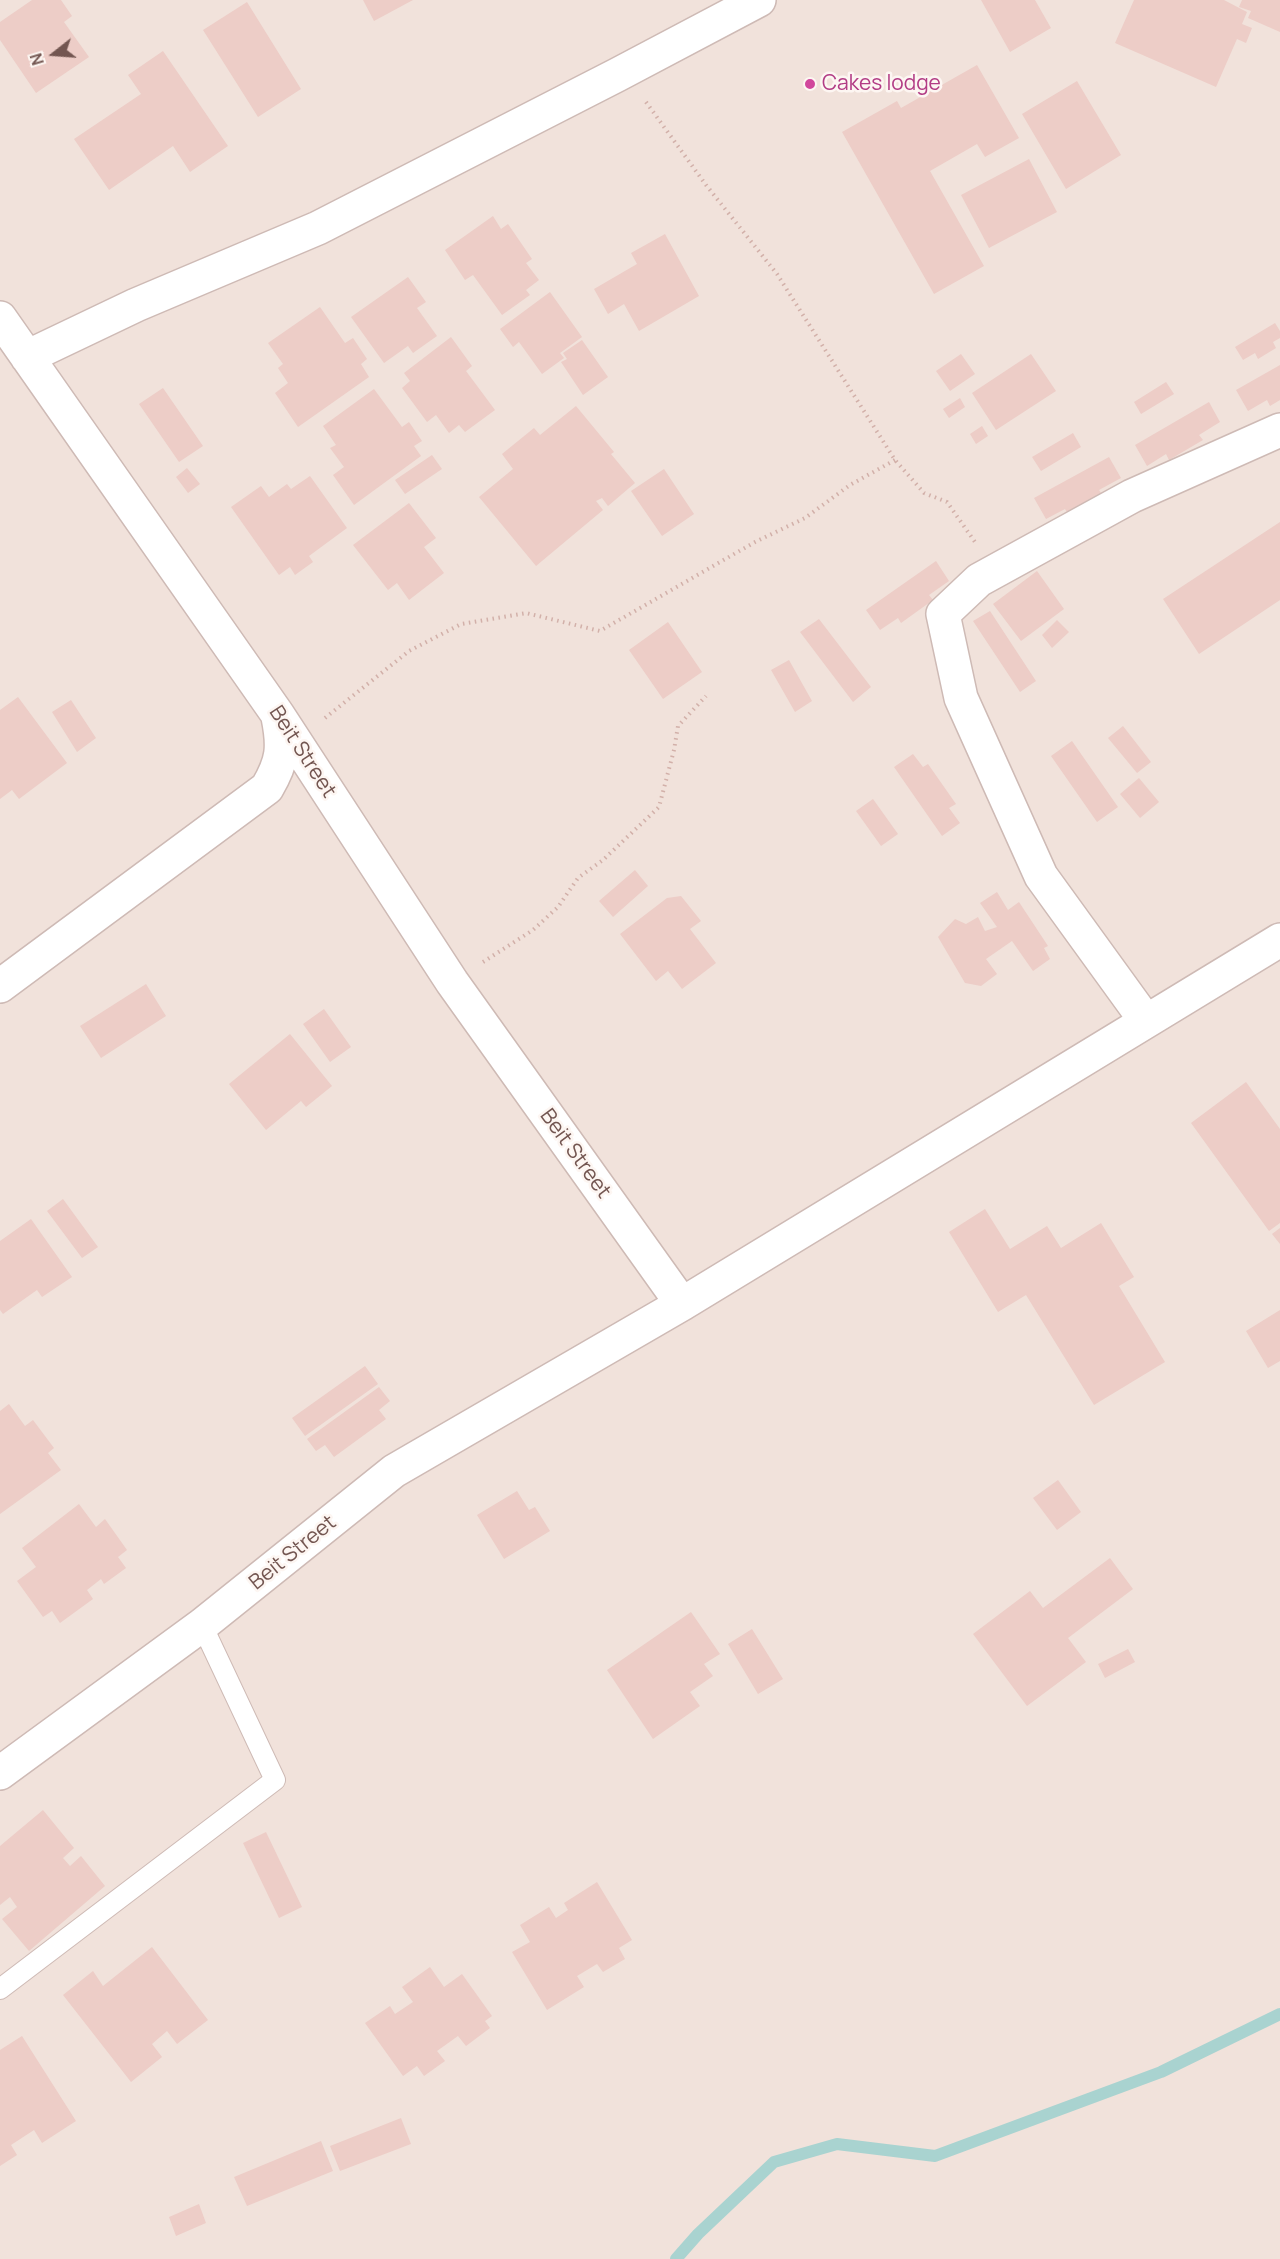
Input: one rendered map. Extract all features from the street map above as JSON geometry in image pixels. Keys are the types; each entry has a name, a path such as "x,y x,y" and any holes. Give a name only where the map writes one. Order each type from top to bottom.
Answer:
{"street":[{"path":"27,357 136,305 318,228 759,0"},
{"name":"Beit Street","path":"0,318 278,715 452,982 682,1304 394,1472 202,1625 0,1773"},
{"path":"1146,1021 1041,876 961,698 943,614 979,580 1000,568 1132,496 1280,430"},
{"path":"0,986 267,788 279,767 283,743 278,715"},
{"path":"682,1304 1280,940"}],"lane":[{"path":"0,1989 275,1780 202,1625"}],"path":[{"path":"632,67 643,99 706,185 777,274 895,460 924,494 947,502 981,550 1000,568"},
{"path":"278,715 326,718 409,651 461,624 526,612 600,631 755,542 805,518 850,485 895,460"},
{"path":"452,982 533,930 558,907 578,878 603,860 660,807 678,726 706,696"}],"shaded area":[{"path":"0,0 1280,0 1280,2259 0,2259"}],"building":[{"path":"32,0 61,0 72,16 64,22 89,57 36,93 0,40 0,22"},
{"path":"363,0 413,0 374,21"},
{"path":"981,0 1035,0 1051,28 1010,52"},
{"path":"1134,0 1224,0 1247,12 1242,24 1252,28 1246,43 1237,39 1216,87 1115,43"},
{"path":"1242,0 1280,0 1280,32 1248,18 1251,11 1239,7"},
{"path":"247,2 301,89 258,117 203,30"},
{"path":"163,51 228,146 190,172 173,146 109,190 74,139 141,94 128,75"},
{"path":"977,65 1019,138 985,157 977,144 930,171 984,266 934,294 842,132 897,101 901,108"},
{"path":"1077,81 1121,155 1066,189 1022,114"},
{"path":"1029,159 1057,212 989,248 961,195"},
{"path":"493,216 501,229 508,224 532,259 526,263 539,280 526,290 530,295 502,315 473,275 465,280 445,250"},
{"path":"665,234 699,296 639,331 624,304 608,314 594,289 637,264 631,253"},
{"path":"408,277 426,302 417,308 437,336 413,353 408,346 384,363 351,317"},
{"path":"550,292 582,337 560,353 564,358 542,374 519,342 513,347 500,329"},
{"path":"320,307 345,343 353,338 367,359 361,364 369,377 298,427 275,393 288,383 278,368 283,364 268,343"},
{"path":"1275,323 1280,331 1280,338 1273,342 1276,348 1258,359 1255,353 1243,360 1235,347"},
{"path":"451,337 472,366 466,371 495,410 465,432 459,425 449,433 436,415 427,422 402,388 410,381 404,373"},
{"path":"582,340 608,377 583,395 561,362 567,359 563,353"},
{"path":"961,354 975,374 950,391 936,371"},
{"path":"1031,354 1056,391 996,430 972,393"},
{"path":"1280,365 1280,400 1270,406 1267,400 1248,411 1236,390"},
{"path":"1166,382 1174,394 1141,414 1134,402"},
{"path":"163,388 203,446 179,462 139,404"},
{"path":"374,389 402,427 409,422 422,441 414,446 421,456 354,505 333,475 344,467 330,448 336,445 323,426"},
{"path":"960,398 965,407 949,418 943,409"},
{"path":"1209,402 1220,422 1199,435 1203,440 1169,460 1166,454 1147,466 1135,445"},
{"path":"576,406 614,452 611,454 635,483 608,506 602,498 596,501 603,510 536,566 479,497 513,469 502,454 534,428 540,435"},
{"path":"982,426 988,436 976,444 970,434"},
{"path":"1073,433 1081,447 1041,471 1032,457"},
{"path":"432,455 442,469 405,494 395,480"},
{"path":"1109,457 1121,478 1099,490 1103,496 1069,515 1065,509 1046,519 1034,498"},
{"path":"187,468 200,484 188,493 176,477"},
{"path":"664,469 694,514 662,536 631,491"},
{"path":"310,476 347,528 309,556 313,562 295,575 290,567 279,575 231,507 261,486 269,497 287,484 291,489"},
{"path":"409,503 436,538 424,547 444,573 409,600 397,583 388,590 353,545"},
{"path":"1280,522 1280,600 1199,654 1163,599"},
{"path":"936,561 949,581 929,595 933,600 901,623 898,618 880,630 866,610"},
{"path":"1037,571 1064,609 1021,641 993,604"},
{"path":"990,611 1036,681 1020,692 973,621"},
{"path":"819,619 871,687 853,702 800,632"},
{"path":"1057,620 1069,632 1052,648 1042,635"},
{"path":"668,622 702,672 663,699 629,650"},
{"path":"789,660 812,701 795,712 771,670"},
{"path":"18,697 67,763 19,799 12,790 0,799 0,710"},
{"path":"71,700 96,738 77,752 52,712"},
{"path":"1123,726 1151,762 1137,773 1108,738"},
{"path":"1072,741 1118,807 1097,822 1051,756"},
{"path":"913,754 923,767 928,764 956,804 949,808 960,823 942,836 894,767"},
{"path":"1139,778 1159,802 1140,818 1120,794"},
{"path":"873,799 898,834 881,846 856,811"},
{"path":"635,870 648,886 613,917 599,901"},
{"path":"997,892 1008,910 1019,902 1048,946 1044,948 1050,959 1033,971 1012,941 986,959 997,974 981,986 965,983 938,937 955,919 966,924 978,917 985,931 997,927 980,903"},
{"path":"681,896 701,921 690,929 716,963 682,989 668,971 656,981 620,934 667,898"},
{"path":"146,984 166,1016 101,1058 80,1026"},
{"path":"324,1009 351,1047 330,1062 303,1024"},
{"path":"290,1034 332,1086 306,1107 301,1101 266,1130 229,1084"},
{"path":"1246,1082 1280,1129 1280,1223 1269,1231 1191,1123"},
{"path":"63,1199 98,1247 82,1258 47,1211"},
{"path":"985,1209 1010,1249 1047,1226 1061,1248 1101,1223 1134,1277 1119,1286 1165,1362 1094,1405 1026,1295 998,1312 949,1232"},
{"path":"31,1219 72,1277 42,1297 37,1290 3,1314 0,1310 0,1241"},
{"path":"1280,1228 1280,1244 1272,1234"},
{"path":"1280,1310 1280,1361 1268,1368 1246,1331"},
{"path":"365,1366 378,1384 305,1436 292,1418"},
{"path":"379,1387 390,1401 379,1410 386,1419 334,1457 325,1445 316,1451 307,1439"},
{"path":"9,1404 25,1426 33,1420 54,1448 48,1453 61,1470 0,1514 0,1411"},
{"path":"1058,1480 1081,1512 1057,1530 1033,1498"},
{"path":"517,1491 529,1510 535,1507 550,1531 504,1559 477,1515"},
{"path":"79,1504 96,1527 105,1519 127,1550 118,1557 126,1568 104,1584 101,1579 87,1590 93,1599 60,1623 52,1611 43,1617 17,1581 36,1567 22,1548"},
{"path":"1110,1558 1133,1589 1068,1638 1086,1662 1027,1706 973,1634 1030,1591 1043,1608"},
{"path":"691,1612 720,1654 704,1664 713,1676 690,1692 700,1706 653,1739 607,1670"},
{"path":"752,1629 783,1679 758,1694 728,1644"},
{"path":"1128,1649 1135,1662 1105,1678 1098,1664"},
{"path":"43,1810 74,1848 63,1858 70,1866 81,1856 105,1886 29,1951 2,1919 17,1907 10,1897 0,1905 0,1846"},
{"path":"266,1832 302,1907 279,1918 243,1843"},
{"path":"597,1882 632,1940 619,1948 625,1959 603,1972 597,1964 577,1976 584,1987 547,2010 512,1952 530,1942 520,1925 549,1907 556,1918 568,1910 564,1903"},
{"path":"152,1947 208,2020 177,2044 167,2031 152,2044 162,2057 131,2082 63,1995 93,1971 103,1986"},
{"path":"430,1967 444,1987 462,1974 492,2016 485,2021 490,2028 466,2046 458,2036 437,2051 445,2061 424,2076 417,2066 403,2076 365,2023 390,2006 395,2014 413,2002 402,1987"},
{"path":"22,2036 76,2121 42,2143 34,2130 11,2145 17,2155 0,2166 0,2050"},
{"path":"401,2118 411,2144 340,2171 330,2146"},
{"path":"321,2141 333,2171 247,2206 234,2177"},
{"path":"199,2204 206,2223 176,2236 169,2217"}],"waterway":[{"path":"676,2259 698,2234 774,2162 837,2144 935,2156 1161,2072 1280,2014"}],"place":[{"name":"Cakes lodge","path":"810,84"}]}
